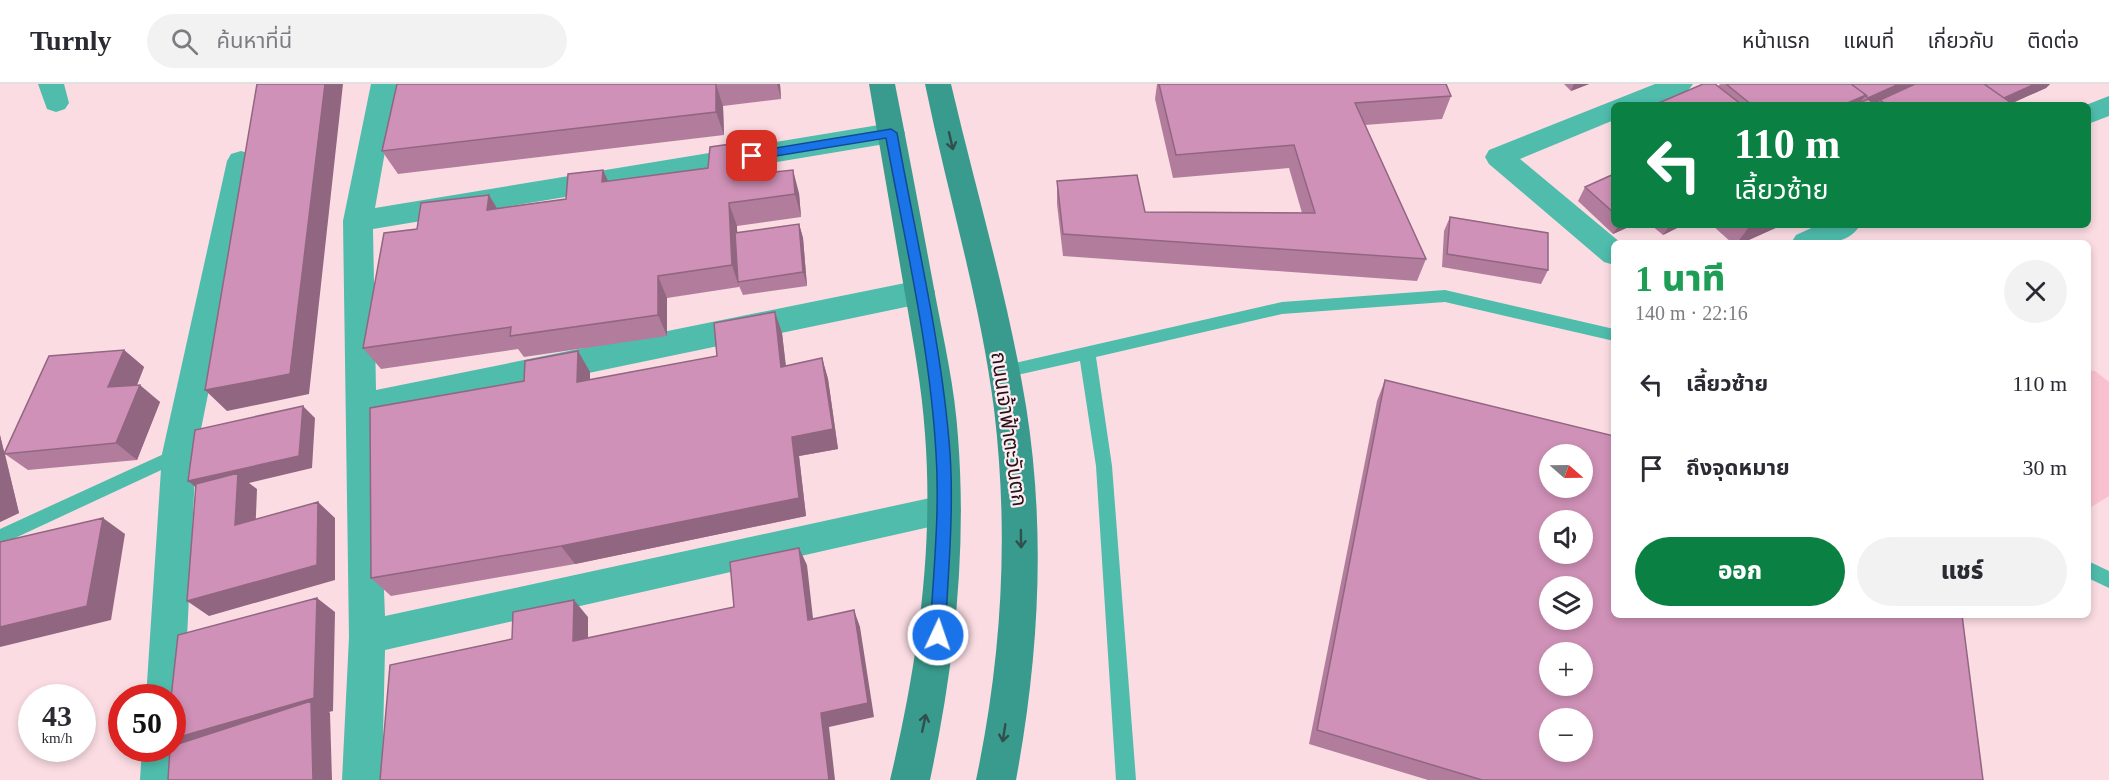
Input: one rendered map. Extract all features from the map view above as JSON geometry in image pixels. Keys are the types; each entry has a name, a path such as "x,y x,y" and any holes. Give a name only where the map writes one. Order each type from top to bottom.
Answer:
{"main road":[{"path":"882,84 937,384 943,454 944,510 938,635 925,720 910,780"},
{"name":"ถนนเจ้าฟ้าตะวันตก","path":"938,84 1003,372 1017,466 1022,575 1012,679 996,780"}],"street":[{"path":"362,780 367,638 360,407 358,220 384,84"},
{"path":"1635,102 1680,84"},
{"path":"2099,84 2109,91"},
{"path":"2091,114 2109,105"},
{"path":"1611,111 1499,157 1611,251"},
{"path":"358,220 891,133"},
{"path":"166,684 179,454 242,161"},
{"path":"1812,240 1838,228"},
{"path":"360,407 920,291"},
{"path":"367,638 944,510"},
{"path":"160,780 161,762"}],"lane":[{"path":"1003,372 1282,308 1445,296 1611,334"},
{"path":"1087,352 1104,466 1126,780"},
{"path":"0,537 179,454"},
{"path":"2091,571 2109,580"}],"shaded area":[{"path":"2091,370 2109,382 2109,496 2091,507"}],"building":[{"path":"257,84 325,84 290,374 205,390"},
{"path":"397,84 716,84 716,112 382,151"},
{"path":"1159,84 1446,84 1451,96 1355,103 1426,259 1063,234 1057,181 1137,175 1145,212 1315,213 1294,145 1176,155"},
{"path":"1703,84 1715,84 1738,102 1661,102"},
{"path":"1726,84 1851,84 1866,95 1850,102 1748,102"},
{"path":"1851,84 1899,84 1868,98"},
{"path":"1915,84 1984,84 2010,102 1883,102 1880,100"},
{"path":"1984,84 2035,84 2004,98"},
{"path":"765,139 765,173 793,170 795,194 729,203 732,265 658,276 658,315 510,336 511,327 363,348 384,233 417,229 421,203 489,195 487,210 566,199 568,174 603,170 602,182 708,168 710,147"},
{"path":"1611,175 1611,210 1585,187"},
{"path":"1450,217 1548,233 1548,270 1447,254"},
{"path":"799,224 803,272 738,282 735,233"},
{"path":"775,312 781,367 822,358 833,429 792,437 799,498 561,546 371,578 370,408 524,381 525,361 578,351 577,382 717,356 714,323"},
{"path":"124,350 108,387 140,385 116,443 4,454 49,356"},
{"path":"1385,380 1611,435 1611,618 1962,618 1983,780 1482,780 1317,730"},
{"path":"303,406 299,456 188,481 195,430"},
{"path":"238,473 235,525 318,502 317,565 187,601 196,484"},
{"path":"103,518 87,606 0,627 0,542"},
{"path":"799,548 808,620 854,610 868,703 821,713 829,780 380,780 390,665 512,639 513,612 574,600 573,641 734,607 730,562"},
{"path":"317,598 314,698 186,735 186,684 173,684 178,635"},
{"path":"311,701 313,780 168,780 169,762 186,762 186,741"}],"route":[{"path":"752,156 891,133 937,384 943,454 944,510 938,635"}]}
